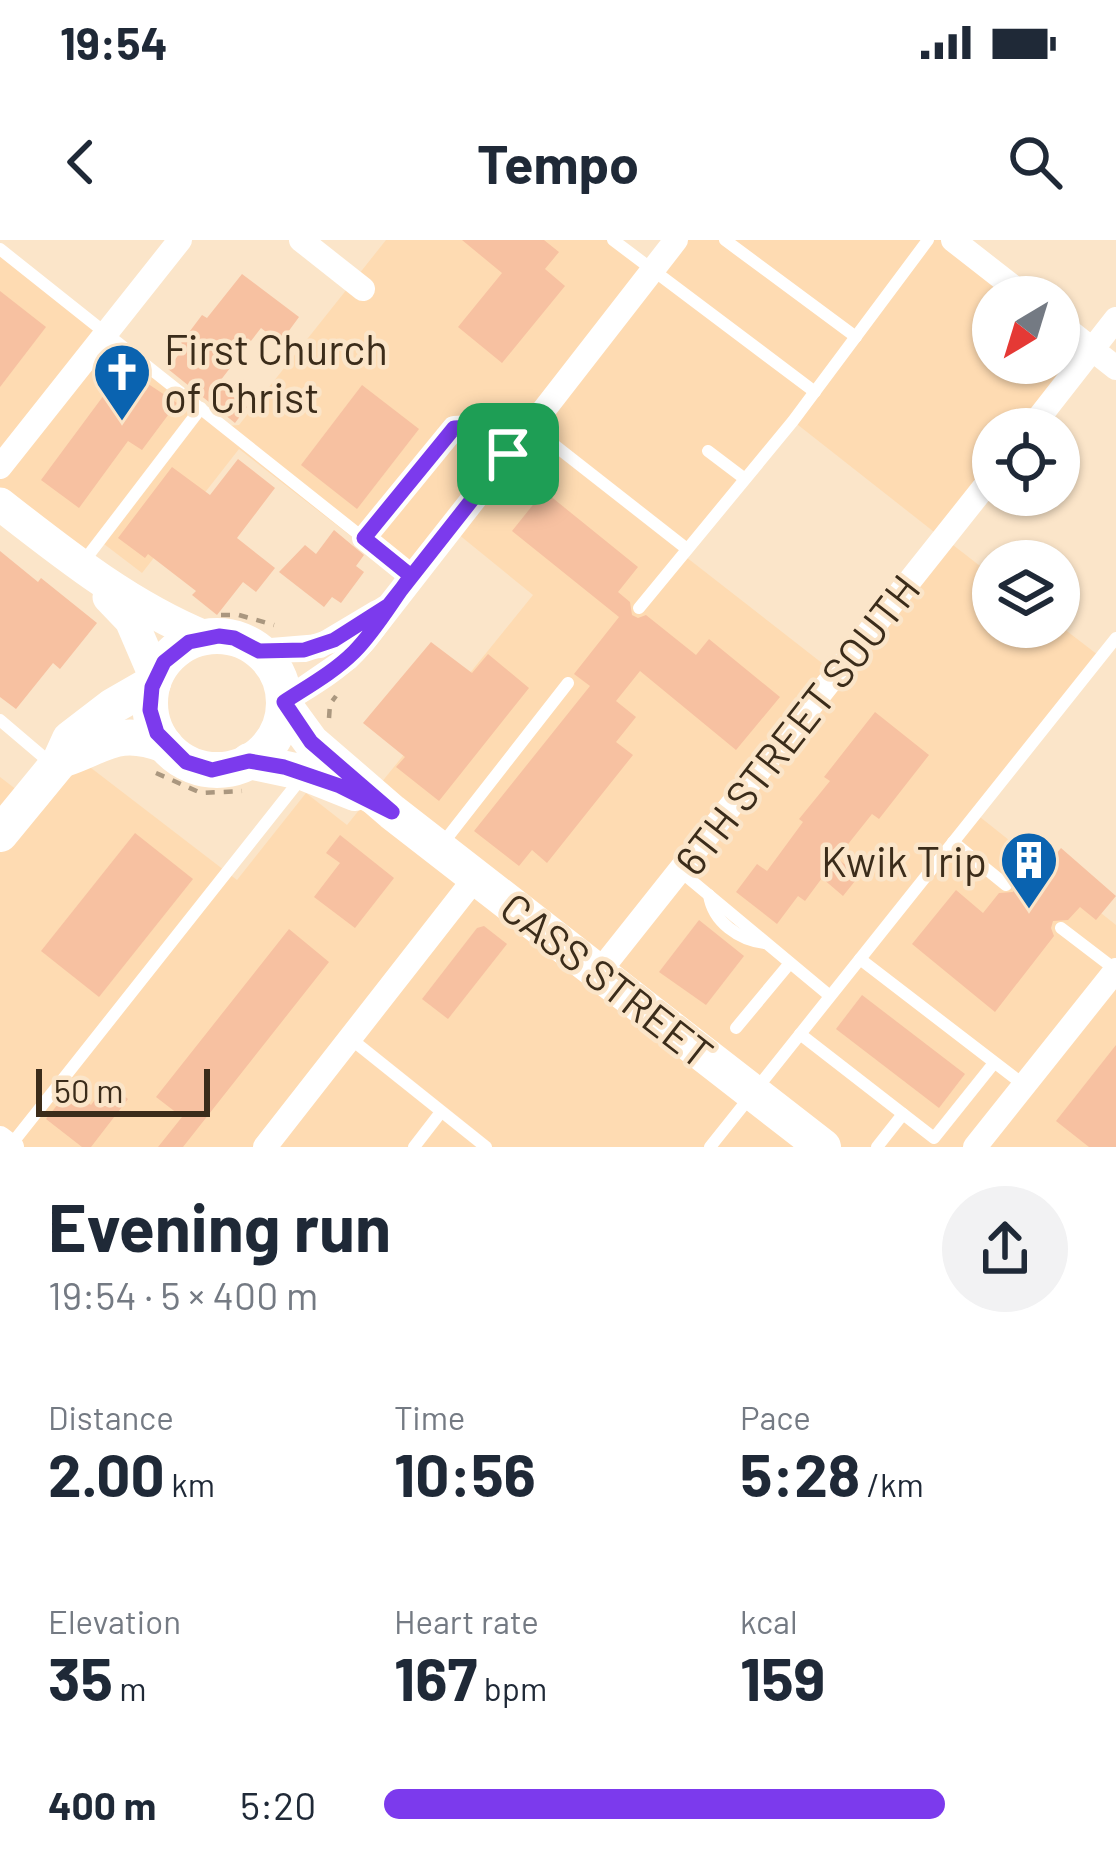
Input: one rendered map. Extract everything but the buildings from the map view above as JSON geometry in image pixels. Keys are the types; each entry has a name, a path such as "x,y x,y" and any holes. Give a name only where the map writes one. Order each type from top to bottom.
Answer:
{"main road":[{"path":"0,834 57,764 70,739 154,680 176,650 209,626 259,651 278,674 284,704 275,736 249,761 226,770 199,767 155,757 125,735 57,764"},
{"path":"154,680 150,710 155,757"},
{"name":"CASS STREET","path":"284,704 311,742 392,812 824,1147"},
{"name":"CASS STREET","path":"249,761 392,812"}],"street":[{"path":"0,467 180,240"},
{"path":"301,240 363,289"},
{"path":"284,704 348,658 676,240"},
{"path":"952,240 998,276"},
{"path":"1046,408 1116,319"},
{"path":"1080,340 1116,368"},
{"name":"6TH STREET SOUTH","path":"598,972 972,503"},
{"path":"0,504 81,568 131,620 154,680"},
{"path":"81,568 112,583 152,613 209,626"},
{"path":"259,651 320,646 389,605"},
{"path":"265,1147 476,877"},
{"path":"975,1147 1116,970"},
{"path":"0,1138 10,1146"}],"lane":[{"path":"614,240 814,392"},
{"path":"725,240 856,337"},
{"path":"638,608 814,392 928,240"},
{"path":"0,249 411,576"},
{"path":"81,568 201,408"},
{"path":"530,426 687,549"},
{"path":"364,538 454,428 472,427 508,454"},
{"path":"708,451 745,479"},
{"path":"710,1147 1116,638"},
{"path":"439,848 568,683"},
{"path":"0,720 57,764"},
{"path":"10,1146 299,781"},
{"path":"953,842 1006,885"},
{"path":"680,871 830,996"},
{"path":"1061,928 1116,970"},
{"path":"860,958 1024,1085"},
{"path":"736,1028 790,963"},
{"path":"800,1034 934,1138 994,1063"},
{"path":"350,1039 486,1147"},
{"path":"414,1147 441,1112"},
{"path":"877,1147 903,1114"}],"path":[{"path":"209,626 239,614 289,628"},
{"path":"333,728 330,704 342,690"},
{"path":"155,757 188,790 212,794 299,781"}],"shaded area":[{"path":"386,240 613,240 652,270 676,240 953,240 999,276 972,276 972,384 1065,384 1046,408 972,408 972,503 944,538 972,560 972,648 1080,648 1080,641 1098,655 980,817 1116,925 1116,1147 0,1147 0,777 43,810 82,761 237,880 306,793 347,825 533,595 458,534 416,587 239,449 142,573 104,544 83,569 0,504 0,249 225,426 239,425","holes":["793,421 943,539 836,674 686,557"]},
{"path":"1080,340 1092,349 1080,364"}],"place":[{"name":"First Church of Christ","path":"122,423"},
{"name":"Kwik Trip","path":"1029,911"}],"route":[{"path":"508,454 389,605 334,640 300,650 259,651 219,636 176,650 155,676 150,699 153,722 165,745 186,762 212,770 249,761 305,773 392,812 311,742 284,702 348,658 365,640 389,605 411,576 364,538 454,428 472,427 508,454"}]}
